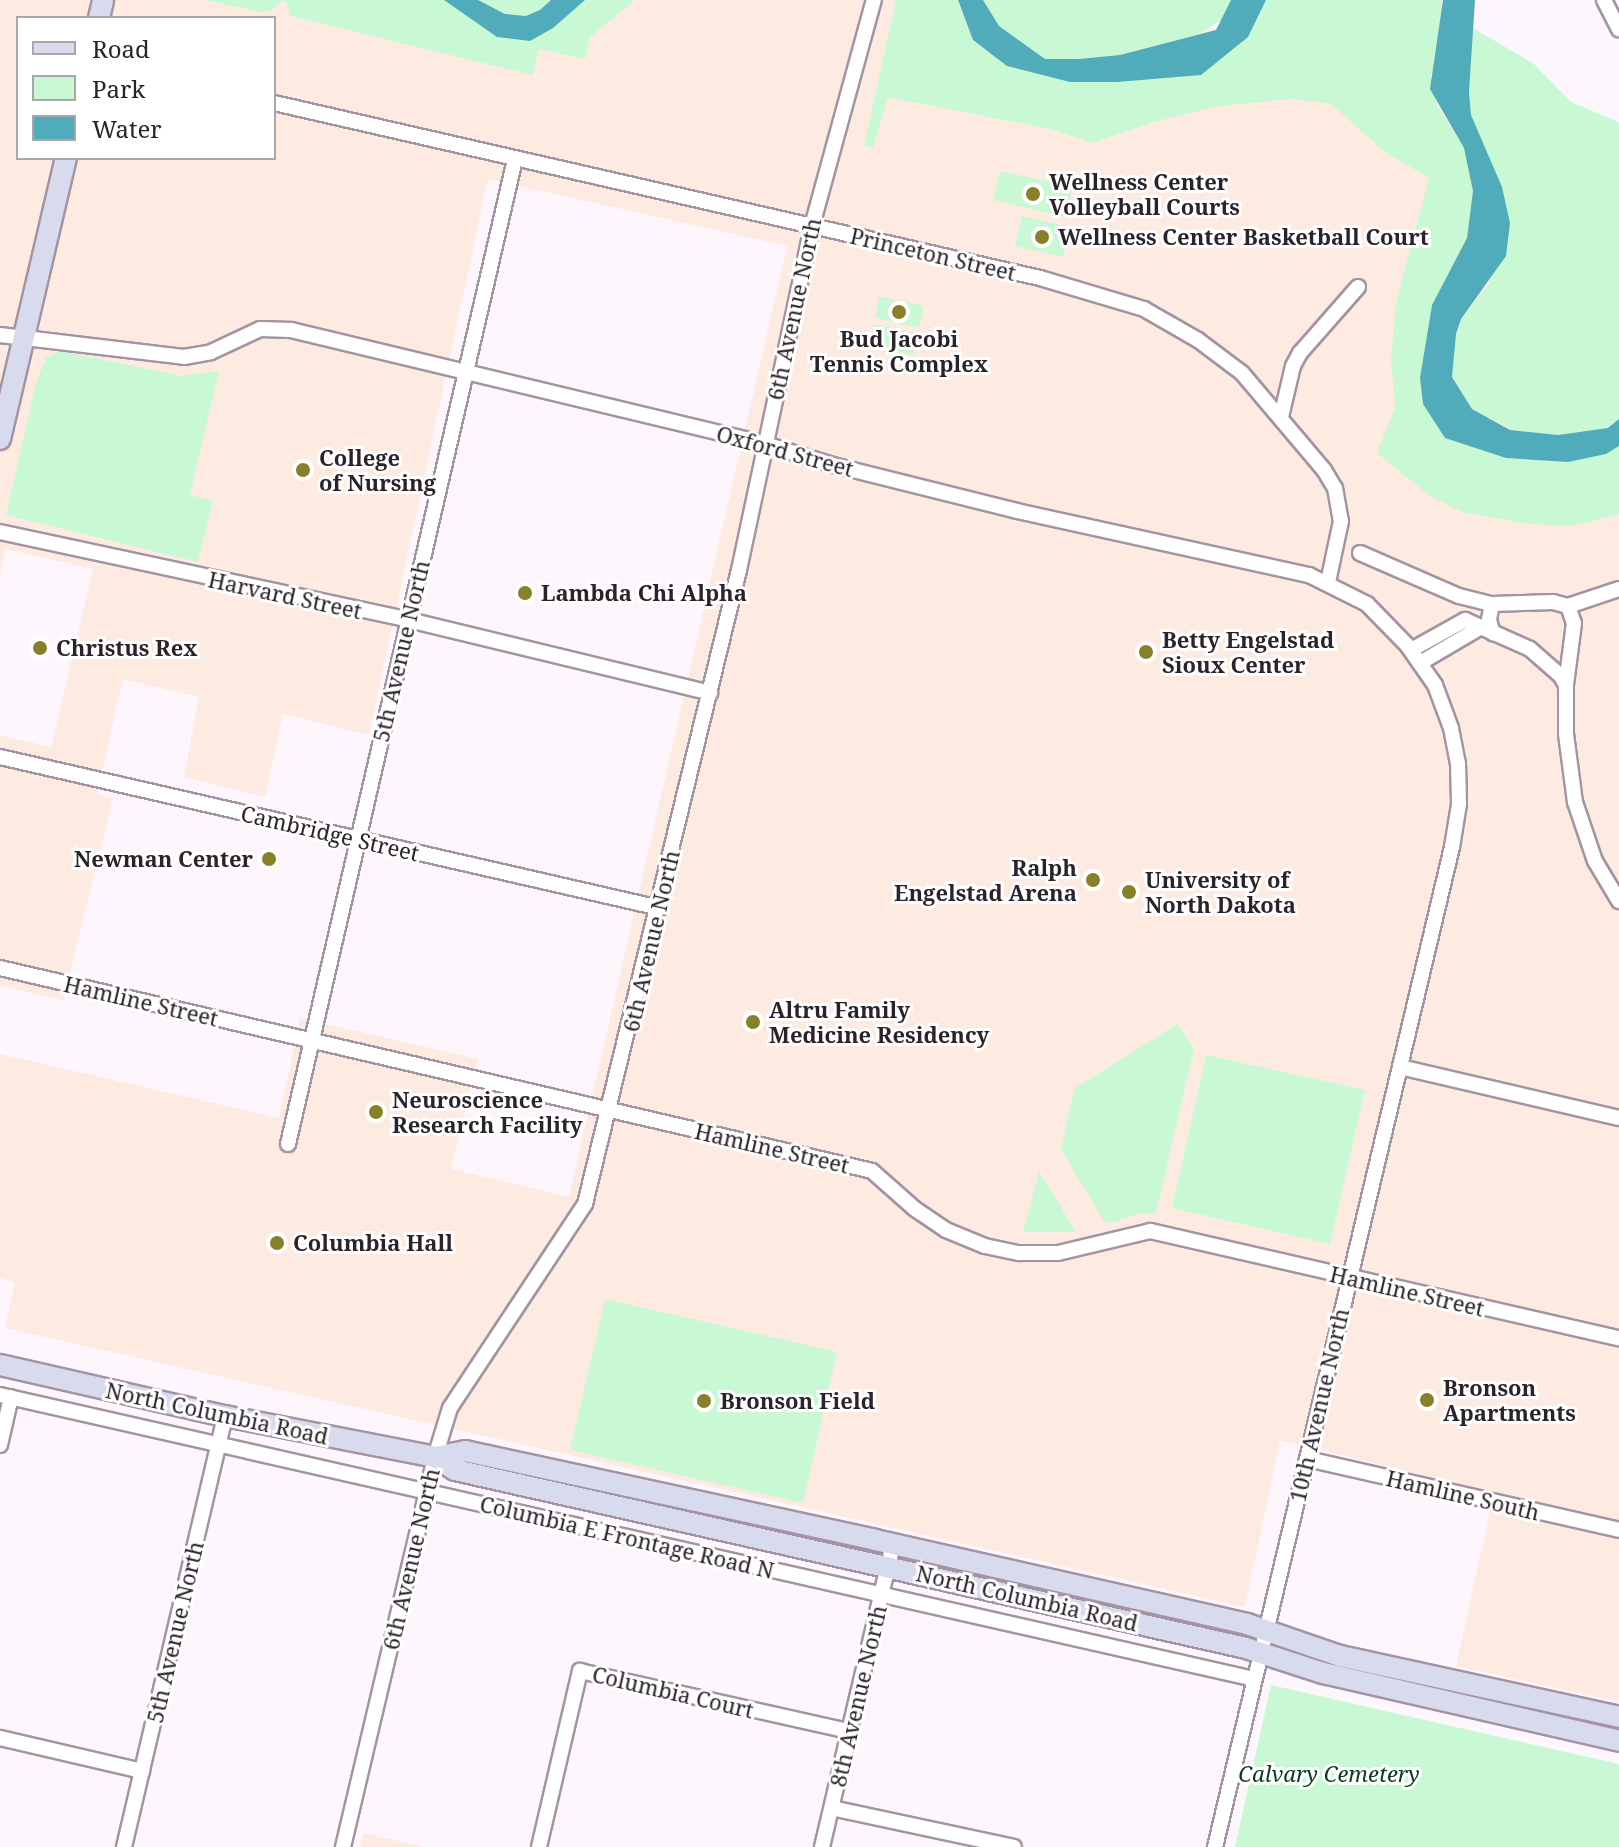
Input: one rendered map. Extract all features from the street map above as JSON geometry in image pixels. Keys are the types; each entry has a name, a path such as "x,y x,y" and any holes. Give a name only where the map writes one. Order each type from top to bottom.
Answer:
{"main road":[{"path":"0,439 66,160"},
{"name":"North Columbia Road","path":"0,1365 225,1416 435,1457 455,1470 888,1566 1260,1653 1323,1673 1619,1741"},
{"name":"North Columbia Road","path":"435,1457 465,1451 893,1544 1266,1630 1340,1656 1619,1717"}],"street":[{"name":"6th Avenue North","path":"343,1847 435,1457 450,1408 585,1204 611,1110 710,693 812,226 874,0"},
{"path":"1604,0 1619,29"},
{"name":"Princeton Street","path":"276,103 1040,278 1144,309 1223,357 1281,417 1324,470 1339,501 1340,529 1328,582"},
{"name":"5th Avenue North","path":"288,1144 515,159"},
{"path":"1281,417 1293,366 1300,353 1358,287"},
{"name":"Oxford Street","path":"0,335 184,357 211,352 260,329 291,330 765,444 833,465 1017,511 1291,570 1328,582 1380,615 1411,650 1435,685 1451,728"},
{"name":"Harvard Street","path":"0,532 409,620 710,693"},
{"path":"1360,553 1459,596 1492,604 1553,602 1568,606 1619,589"},
{"path":"1487,630 1492,604"},
{"path":"1568,606 1574,623 1566,685 1566,734 1575,802 1595,861 1619,901"},
{"path":"1411,650 1460,621 1530,649 1555,670 1566,685"},
{"path":"1420,663 1487,630"},
{"name":"10th Avenue North","path":"1215,1847 1452,847 1459,804 1458,763 1451,728"},
{"name":"Cambridge Street","path":"0,757 660,908"},
{"name":"Hamline Street","path":"0,968 872,1171 915,1209 946,1230 985,1246 1019,1253 1058,1253 1150,1231 1619,1338"},
{"path":"1400,1067 1619,1118"},
{"path":"0,1445 6,1396"},
{"name":"Columbia E Frontage Road N","path":"6,1396 1254,1679"},
{"name":"5th Avenue North","path":"124,1847 225,1416"},
{"name":"Hamline South","path":"1307,1459 1619,1530"},
{"name":"8th Avenue North","path":"822,1847 893,1544"},
{"name":"Columbia Court","path":"539,1847 580,1671 849,1731"},
{"path":"0,1738 142,1771"},
{"path":"832,1808 1013,1847"}],"shaded area":[{"name":"University of North Dakota","path":"0,0 1077,0 1238,34 1260,0 1453,0 1453,80 1619,122 1619,1702 1456,1666 1494,1493 1280,1440 1245,1607 5,1328 15,1282 0,1278 0,1054 279,1118 300,1018 478,1059 451,1169 569,1197 787,246 488,179 369,735 283,714 265,797 184,777 199,697 123,679 97,794 113,798 63,1000 0,986 0,735 51,747 93,569 6,549 0,576"},
{"path":"363,1833 424,1847 360,1847"}],"green space":[{"path":"205,0 444,0 497,37 584,0 635,0 590,37 585,59 539,49 533,75 290,16 286,2 282,1 271,11 261,12"},
{"path":"478,0 551,0 540,10 526,16 505,14"},
{"path":"896,0 957,0 973,40 988,53 1201,75 1266,0 1442,0 1437,55 1431,77 1437,105 1464,148 1473,191 1467,238 1432,305 1420,378 1423,404 1506,458 1568,462 1619,445 1619,514 1572,526 1528,524 1462,512 1430,496 1377,453 1395,407 1391,358 1396,302 1429,178 1385,152 1331,104 1292,99 1219,106 1149,123 1093,143 1050,129 888,97 873,148 864,145"},
{"path":"983,0 1231,0 1223,19 1199,34 1120,55 1045,59 999,26"},
{"path":"1473,28 1534,64 1571,102 1619,122 1619,419 1608,428 1558,435 1517,432 1472,409 1452,377 1456,334 1461,319 1489,284 1510,223 1502,187 1471,115 1469,92"},
{"name":"Wellness Center Volleyball Courts","path":"1000,171 1073,187 1065,217 993,200"},
{"name":"Wellness Center Basketball Court","path":"1022,216 1070,227 1063,257 1015,246"},
{"name":"Bud Jacobi Tennis Complex","path":"879,296 924,306 919,328 875,318"},
{"name":"Bud Jacobi Tennis Complex","path":"874,324 918,334 913,355 869,345"},
{"path":"60,351 182,376 219,371 190,495 213,501 198,562 6,515 36,382 46,358"},
{"path":"1177,1024 1194,1048 1156,1213 1138,1214 1106,1224 1061,1149 1074,1089"},
{"path":"1206,1055 1365,1090 1330,1244 1172,1208"},
{"path":"1039,1171 1076,1232 1023,1232"},
{"name":"Bronson Field","path":"605,1299 837,1352 803,1503 570,1450"},
{"name":"Calvary Cemetery","path":"1271,1685 1619,1764 1619,1847 1235,1847"}],"water":[{"path":"444,0 478,0 505,14 526,16 540,10 551,0 585,0 553,28 530,41 497,37"},
{"path":"958,0 983,0 999,26 1045,59 1079,59 1120,55 1216,30 1231,0 1266,0 1248,37 1201,75 1117,82 1070,82 1007,66 973,40"},
{"path":"1443,0 1475,0 1469,92 1471,115 1502,187 1510,223 1506,256 1461,319 1456,334 1452,377 1472,409 1510,430 1558,435 1608,428 1619,419 1619,446 1606,454 1568,462 1506,458 1445,438 1423,404 1420,378 1432,305 1467,238 1473,191 1464,148 1430,89"}],"place":[{"name":"Wellness Center Volleyball Courts","path":"1033,194"},
{"name":"Wellness Center Basketball Court","path":"1042,237"},
{"name":"Bud Jacobi Tennis Complex","path":"899,312"},
{"name":"College of Nursing","path":"303,470"},
{"name":"Lambda Chi Alpha","path":"525,593"},
{"name":"Christus Rex","path":"40,648"},
{"name":"Betty Engelstad Sioux Center","path":"1146,652"},
{"name":"Newman Center","path":"269,859"},
{"name":"Ralph Engelstad Arena","path":"1093,880"},
{"name":"University of North Dakota","path":"1129,892"},
{"name":"Altru Family Medicine Residency","path":"753,1022"},
{"name":"Neuroscience Research Facility","path":"376,1112"},
{"name":"Columbia Hall","path":"277,1243"},
{"name":"Bronson Apartments","path":"1427,1400"},
{"name":"Bronson Field","path":"704,1401"}]}
